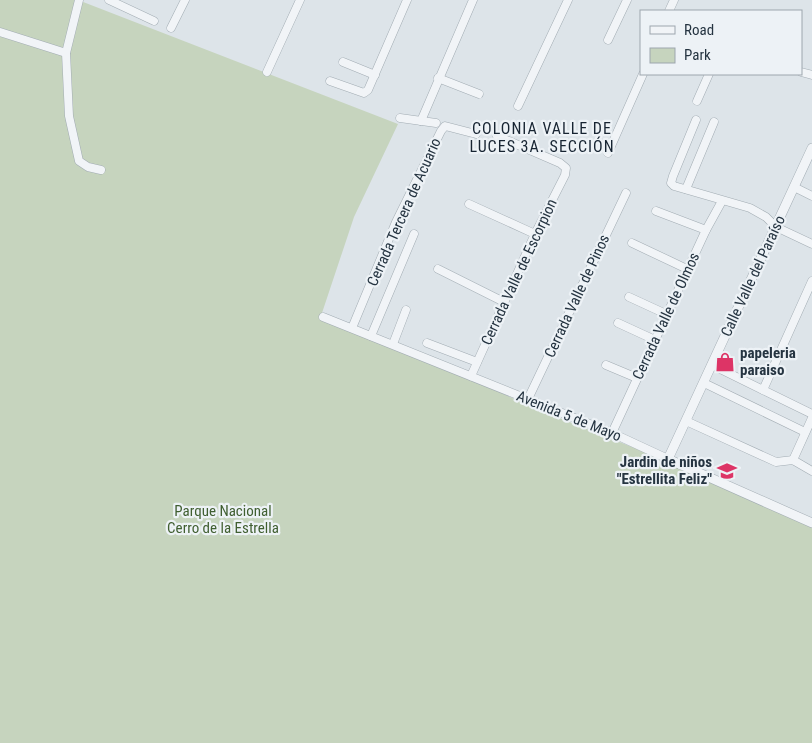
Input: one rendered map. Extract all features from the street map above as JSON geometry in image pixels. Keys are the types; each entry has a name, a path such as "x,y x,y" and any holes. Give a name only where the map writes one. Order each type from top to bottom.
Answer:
{"street":[{"path":"79,0 66,53 69,116 79,161 88,167 101,170"},
{"path":"109,0 154,21"},
{"path":"171,28 185,0"},
{"path":"267,72 300,0"},
{"path":"330,80 364,93 368,90 407,0"},
{"path":"420,120 473,0"},
{"path":"518,106 568,0"},
{"path":"608,40 627,0"},
{"path":"0,32 66,53"},
{"path":"343,62 375,75"},
{"path":"608,153 642,75"},
{"path":"697,101 709,75"},
{"path":"438,78 478,94"},
{"path":"400,118 436,123"},
{"path":"696,120 671,183 674,186 750,208 776,227 812,244"},
{"path":"686,189 714,122"},
{"name":"Cerrada Tercera de Acuario","path":"352,328 396,222 441,131 446,126 476,134"},
{"name":"Cerrada Valle de Escorpion","path":"471,376 535,234 565,175 566,168 560,163 497,136"},
{"name":"Calle Valle del Paraíso","path":"668,459 812,148"},
{"path":"794,187 812,196"},
{"name":"Cerrada Valle de Pinos","path":"528,399 626,193"},
{"name":"Cerrada Valle de Olmos","path":"612,433 687,269 722,201"},
{"path":"469,204 535,234"},
{"path":"656,211 706,230"},
{"path":"371,336 414,234"},
{"path":"632,243 687,269"},
{"path":"438,269 504,302"},
{"path":"763,390 812,281"},
{"path":"629,297 666,314"},
{"path":"392,344 406,310"},
{"name":"Avenida 5 de Mayo","path":"323,317 612,433 812,523"},
{"path":"618,323 655,340"},
{"path":"427,343 476,362"},
{"path":"606,365 637,378"},
{"path":"712,365 812,414"},
{"path":"704,383 805,432"},
{"path":"792,460 812,418"},
{"path":"686,420 776,462 792,460 812,471"}],"green space":[{"name":"Parque Nacional Cerro de la Estrella","path":"0,0 78,0 398,124 354,217 320,319 470,378 527,405 667,461 812,524 812,743 0,743"}],"place":[{"name":"papeleria paraiso","path":"725,362"},
{"name":"Jardin de niños \"Estrellita Feliz\"","path":"727,471"}],"district":[{"name":"COLONIA VALLE DE LUCES 3A. SECCIÓN","path":"542,137"}]}
